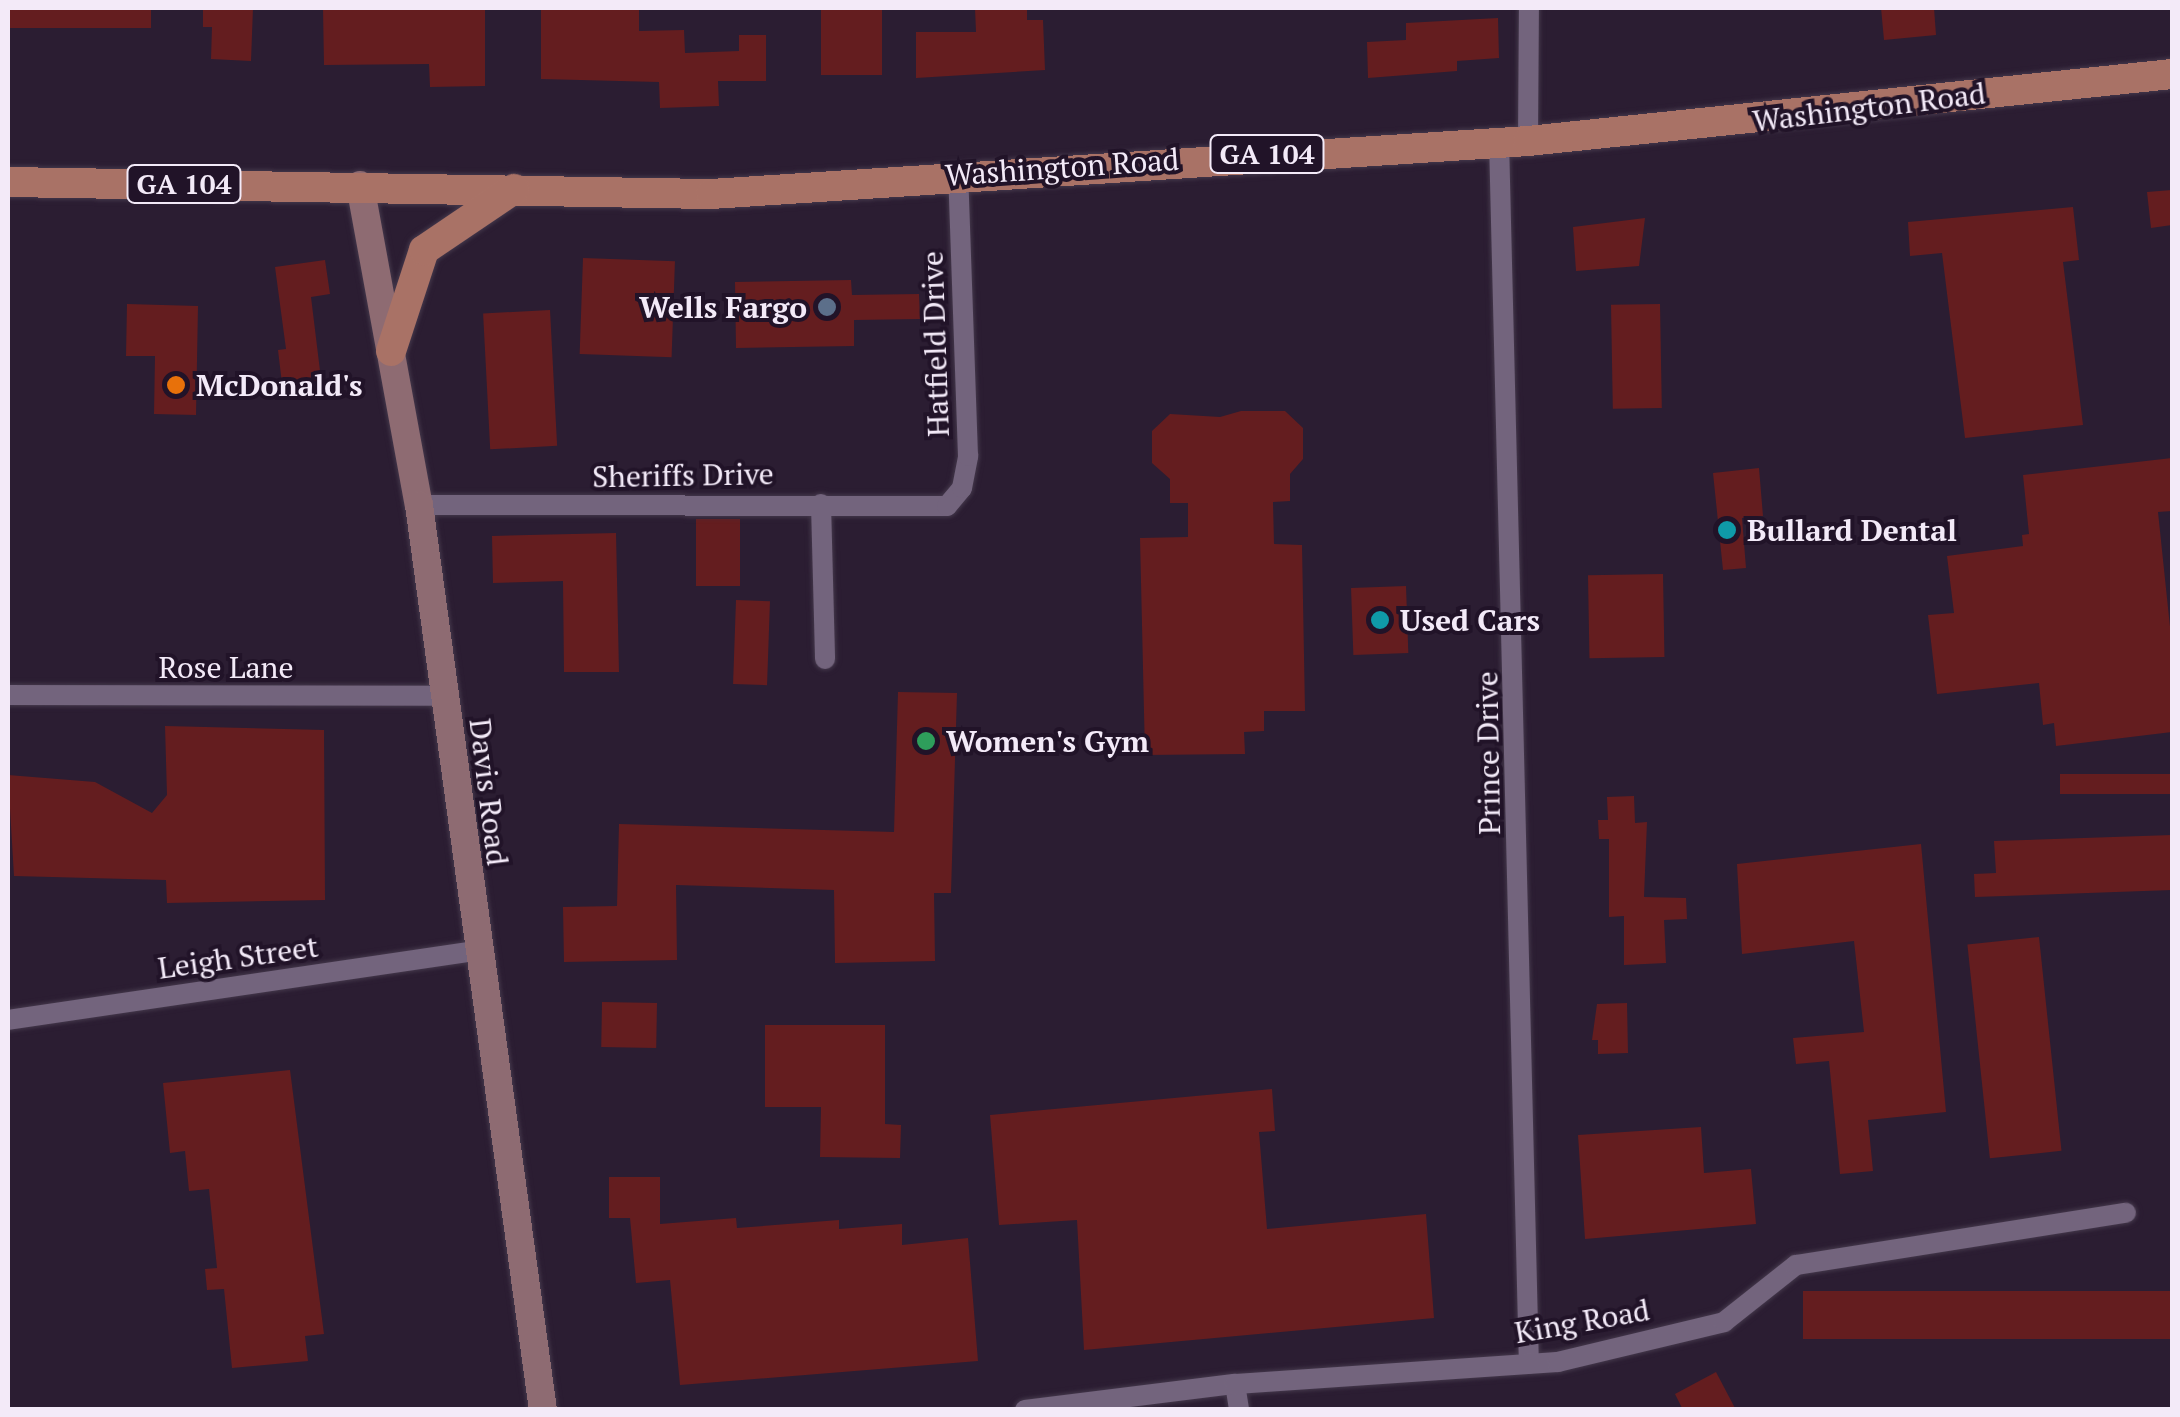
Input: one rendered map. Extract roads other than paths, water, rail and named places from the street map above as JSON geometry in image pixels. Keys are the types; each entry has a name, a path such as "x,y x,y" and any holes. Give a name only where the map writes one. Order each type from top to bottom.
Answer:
{"main road":[{"name":"Washington Road","path":"8,182 360,185 711,194 958,174 1514,141 2172,74"},
{"name":"Davis Road","path":"360,185 419,504 476,951 544,1410"},
{"path":"390,352 424,250 514,189"}],"street":[{"name":"Prince Drive","path":"1529,8 1514,141 1529,1364"},
{"name":"Hatfield Drive","path":"947,506 962,488 968,456 958,174"},
{"name":"Sheriffs Drive","path":"419,504 947,506"},
{"path":"821,504 825,658"},
{"name":"Rose Lane","path":"8,694 444,696"},
{"name":"Leigh Street","path":"8,1020 476,951"},
{"name":"King Road","path":"1026,1410 1235,1384 1529,1364 1724,1322 1796,1265 2126,1214"},
{"path":"1235,1384 1239,1410"}],"place":[{"name":"Wells Fargo","path":"827,307"},
{"name":"McDonald's","path":"176,385"},
{"name":"Bullard Dental","path":"1727,530"},
{"name":"Used Cars","path":"1380,620"},
{"name":"Women's Gym","path":"926,741"}]}
